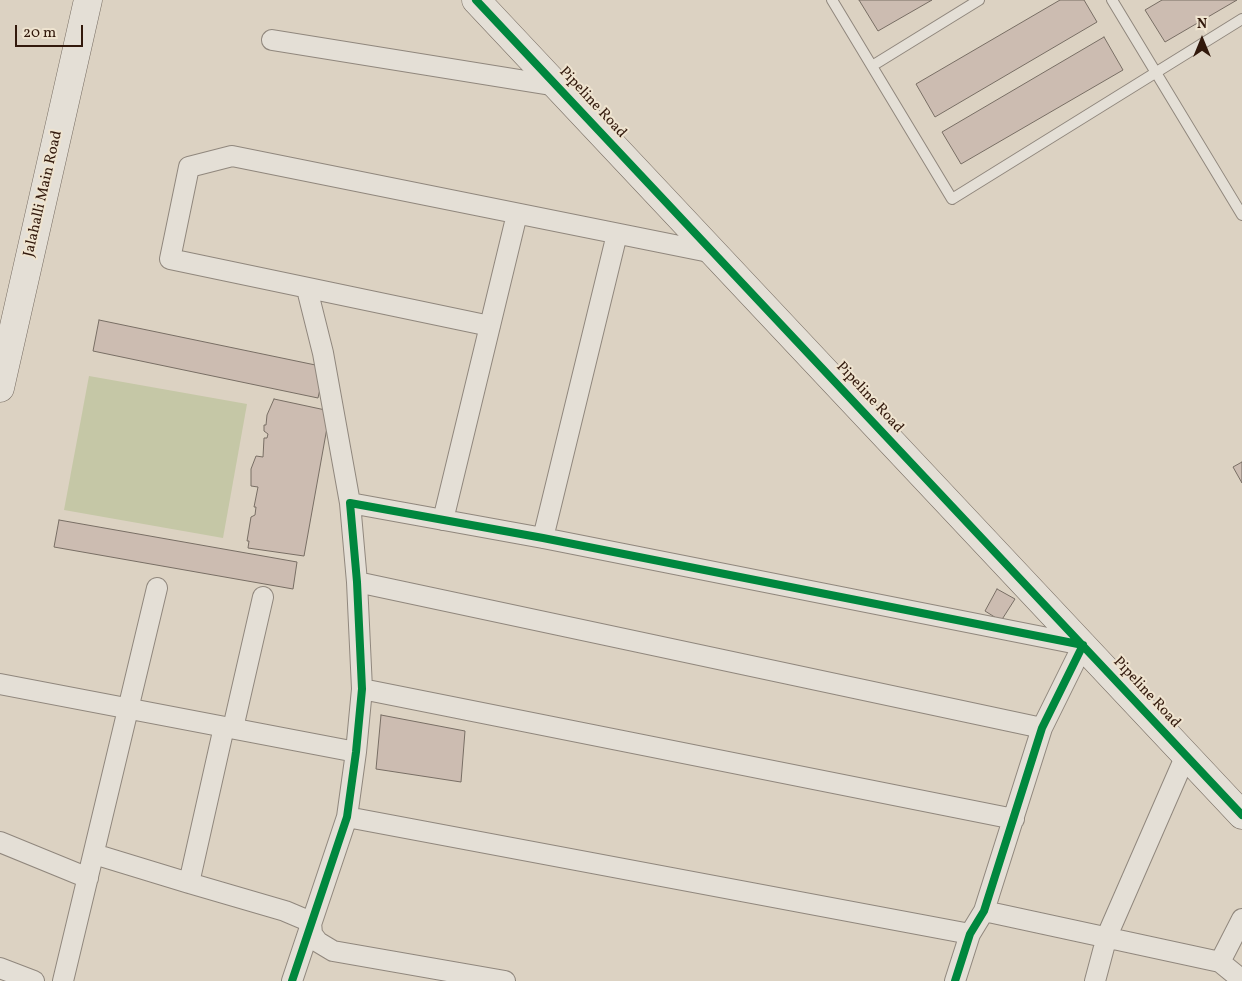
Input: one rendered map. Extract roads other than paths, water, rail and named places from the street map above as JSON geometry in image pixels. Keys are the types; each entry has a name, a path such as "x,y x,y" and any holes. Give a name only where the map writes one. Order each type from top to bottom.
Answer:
{"street":[{"name":"Jalahalli Main Road","path":"0,388 88,0"},
{"name":"Pipeline Road","path":"476,0 1242,815"},
{"path":"272,40 556,86"},
{"path":"490,326 170,259 189,167 232,156 714,253"},
{"path":"443,520 517,214"},
{"path":"543,538 617,234"},
{"path":"292,981 347,817 362,689 357,582 350,503 323,353 307,288"},
{"path":"350,503 543,538 1083,646 1042,728 984,911 970,934 955,981"},
{"path":"357,582 1042,728"},
{"path":"63,981 157,588"},
{"path":"189,883 263,596"},
{"path":"0,684 356,752"},
{"path":"362,689 1014,818"},
{"path":"1095,981 1107,936 1186,755"},
{"path":"347,817 970,934"},
{"path":"0,842 88,878"},
{"path":"94,854 285,910 311,922"},
{"path":"984,911 1107,936 1220,962 1242,980"},
{"path":"1220,962 1242,919"},
{"path":"311,922 312,934 318,942 333,950 505,981"},
{"path":"0,968 34,981"}],"lane":[{"path":"832,0 952,199 1242,19"},
{"path":"872,66 978,0"},
{"path":"1112,0 1240,208"}]}
